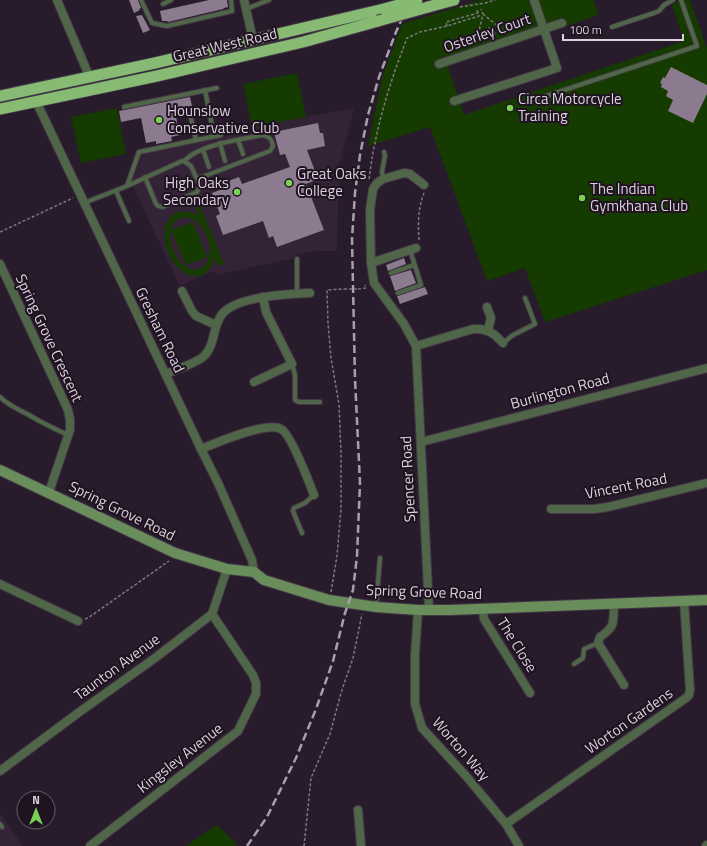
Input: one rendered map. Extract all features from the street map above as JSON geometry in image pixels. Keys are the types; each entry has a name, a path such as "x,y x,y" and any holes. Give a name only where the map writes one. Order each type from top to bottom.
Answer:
{"highway":[{"name":"Great West Road","path":"0,96 90,78 417,0"},
{"name":"Great West Road","path":"0,109 157,76 288,46 454,0"}],"main road":[{"name":"Spring Grove Road","path":"0,470 175,553 227,569 254,572 264,580 329,600 376,607 418,610 483,610 707,600"}],"street":[{"path":"57,0 90,78"},
{"path":"244,0 253,40"},
{"name":"Osterley Court","path":"454,101 557,68 534,0"},
{"name":"Osterley Court","path":"439,64 562,23"},
{"name":"Gresham Road","path":"36,101 218,482 252,560 254,572"},
{"path":"384,179 404,173 410,174 424,185"},
{"name":"Spencer Road","path":"384,179 377,183 373,189 370,210 371,263 374,283 404,324 416,346 429,610"},
{"path":"371,263 413,249"},
{"name":"Spring Grove Crescent","path":"0,264 68,410 70,420 68,435 49,492"},
{"path":"182,291 192,312 196,316 216,324"},
{"path":"166,374 202,358 210,345 216,324 223,313 232,307 277,294 310,293"},
{"path":"254,382 292,364 266,312 263,297"},
{"path":"487,307 491,318 488,330"},
{"path":"416,346 480,328 488,330 503,343"},
{"name":"Burlington Road","path":"421,442 707,368"},
{"path":"201,449 230,436 271,427 281,429 289,438 314,495"},
{"name":"Vincent Road","path":"550,510 594,509 707,484"},
{"path":"212,614 227,569"},
{"path":"0,584 78,620"},
{"name":"Worton Gardens","path":"506,824 689,695 690,690 684,601"},
{"path":"614,604 613,626 609,631 600,637 598,643 624,685"},
{"name":"Worton Way","path":"418,610 415,655 415,704 422,728 466,776 506,824 519,846"},
{"name":"The Close","path":"483,610 484,619 530,693"},
{"name":"Taunton Avenue","path":"0,771 155,658 212,614"},
{"name":"Kingsley Avenue","path":"90,846 238,731 256,694 256,683 253,675 212,614"},
{"path":"358,810 361,846"}],"lane":[{"path":"141,0 152,23 167,26 232,12 231,0"},
{"path":"163,4 171,0"},
{"path":"246,9 269,0"},
{"path":"612,27 659,11 664,5 673,0"},
{"path":"526,103 697,46 681,0"},
{"path":"124,107 217,88"},
{"path":"205,90 214,136"},
{"path":"190,114 196,140"},
{"path":"127,186 139,152 221,135"},
{"path":"84,203 116,191 184,161 190,155 220,144 262,135 272,140 273,146 270,151 197,179"},
{"path":"238,140 243,154"},
{"path":"220,144 225,160"},
{"path":"204,150 209,167"},
{"path":"384,152 382,172 384,179"},
{"path":"145,178 156,204 163,207 197,192 200,186 191,166 184,161"},
{"path":"116,191 129,221"},
{"path":"398,293 421,285 414,265 413,249"},
{"path":"297,259 297,294"},
{"path":"391,273 414,265"},
{"path":"503,343 513,335 535,324 525,298"},
{"path":"292,364 295,375 295,400 299,402 320,402"},
{"path":"0,397 13,408 68,435"},
{"path":"302,533 293,511 294,508 305,503 314,495"},
{"path":"376,607 380,558"},
{"path":"574,664 584,658 584,649 598,643"}],"path":[{"path":"475,52 483,14 482,9"},
{"path":"369,184 375,143 382,113 407,38 420,32 447,26 479,16 477,11 446,22 447,26"},
{"path":"483,14 514,39"},
{"path":"486,29 494,29 494,36 491,38 486,37 484,34 486,29"},
{"path":"413,249 419,242 418,228 420,203 424,191 424,185"},
{"path":"0,232 80,195"},
{"path":"329,600 337,556 341,509 341,454 339,404 331,358 327,290 362,289 366,288 365,282"},
{"path":"78,620 88,618 172,559 175,553"},
{"path":"304,846 311,778 330,734 341,693 353,658 363,605"}],"shaded area":[{"name":"High Oaks Secondary","path":"354,108 339,166 337,251 314,251 295,255 295,258 216,275 213,271 180,286 131,183 139,158 143,153 228,136 239,130 252,127"},
{"path":"0,813 23,846 0,846"}],"green space":[{"name":"The Indian Gymkhana Club","path":"480,0 594,0 599,15 448,66 464,115 684,41 672,4 690,0 707,48 707,270 545,322 525,268 487,281 430,127 368,146 383,75 402,24"},
{"path":"297,73 306,117 252,127 243,84"},
{"path":"117,108 126,154 81,163 71,117"},
{"path":"200,205 224,264 218,266 215,258 209,270 201,276 192,276 183,272 175,264 169,254 165,242 166,225 171,217 180,212 198,215 195,207","holes":["184,217 190,218 201,226 208,238 210,251 209,257 205,264 199,269 191,269 183,265 172,248 170,237 171,228 176,221"]},
{"path":"193,222 207,257 186,265 171,230"},
{"path":"217,825 237,844 236,846 186,846"}],"building":[{"path":"129,0 138,0 141,8 139,9 140,10 134,13"},
{"path":"209,0 227,0 228,7 168,22 162,21 160,11"},
{"path":"142,15 150,30 143,33 136,16"},
{"path":"671,67 707,85 707,94 693,123 668,111 673,100 666,96 668,91 661,87 662,84 660,83 663,77 665,78"},
{"name":"Hounslow Conservative Club","path":"190,97 192,106 175,112 180,135 171,137 172,141 156,144 156,141 146,143 141,118 121,122 119,111"},
{"path":"318,123 320,133 323,133 325,146 307,150 318,179 306,184 324,230 277,247 273,236 269,238 263,221 223,235 216,216 220,214 212,193 220,190 218,185 239,177 242,184 290,167 285,154 280,155 274,132"},
{"path":"404,258 406,264 388,271 386,265"},
{"path":"411,270 416,283 395,291 390,276"},
{"path":"425,287 428,294 400,304 397,296"}],"railway":[{"path":"247,846 267,817 296,758 316,709 333,661 345,613 353,590 357,556 360,483 355,379 352,239 355,193 360,155 368,115 379,77 410,0"}],"place":[{"name":"Circa Motorcycle Training","path":"510,108"},
{"name":"Hounslow Conservative Club","path":"159,120"},
{"name":"Great Oaks College","path":"289,183"},
{"name":"High Oaks Secondary","path":"237,192"},
{"name":"The Indian Gymkhana Club","path":"582,198"}]}
